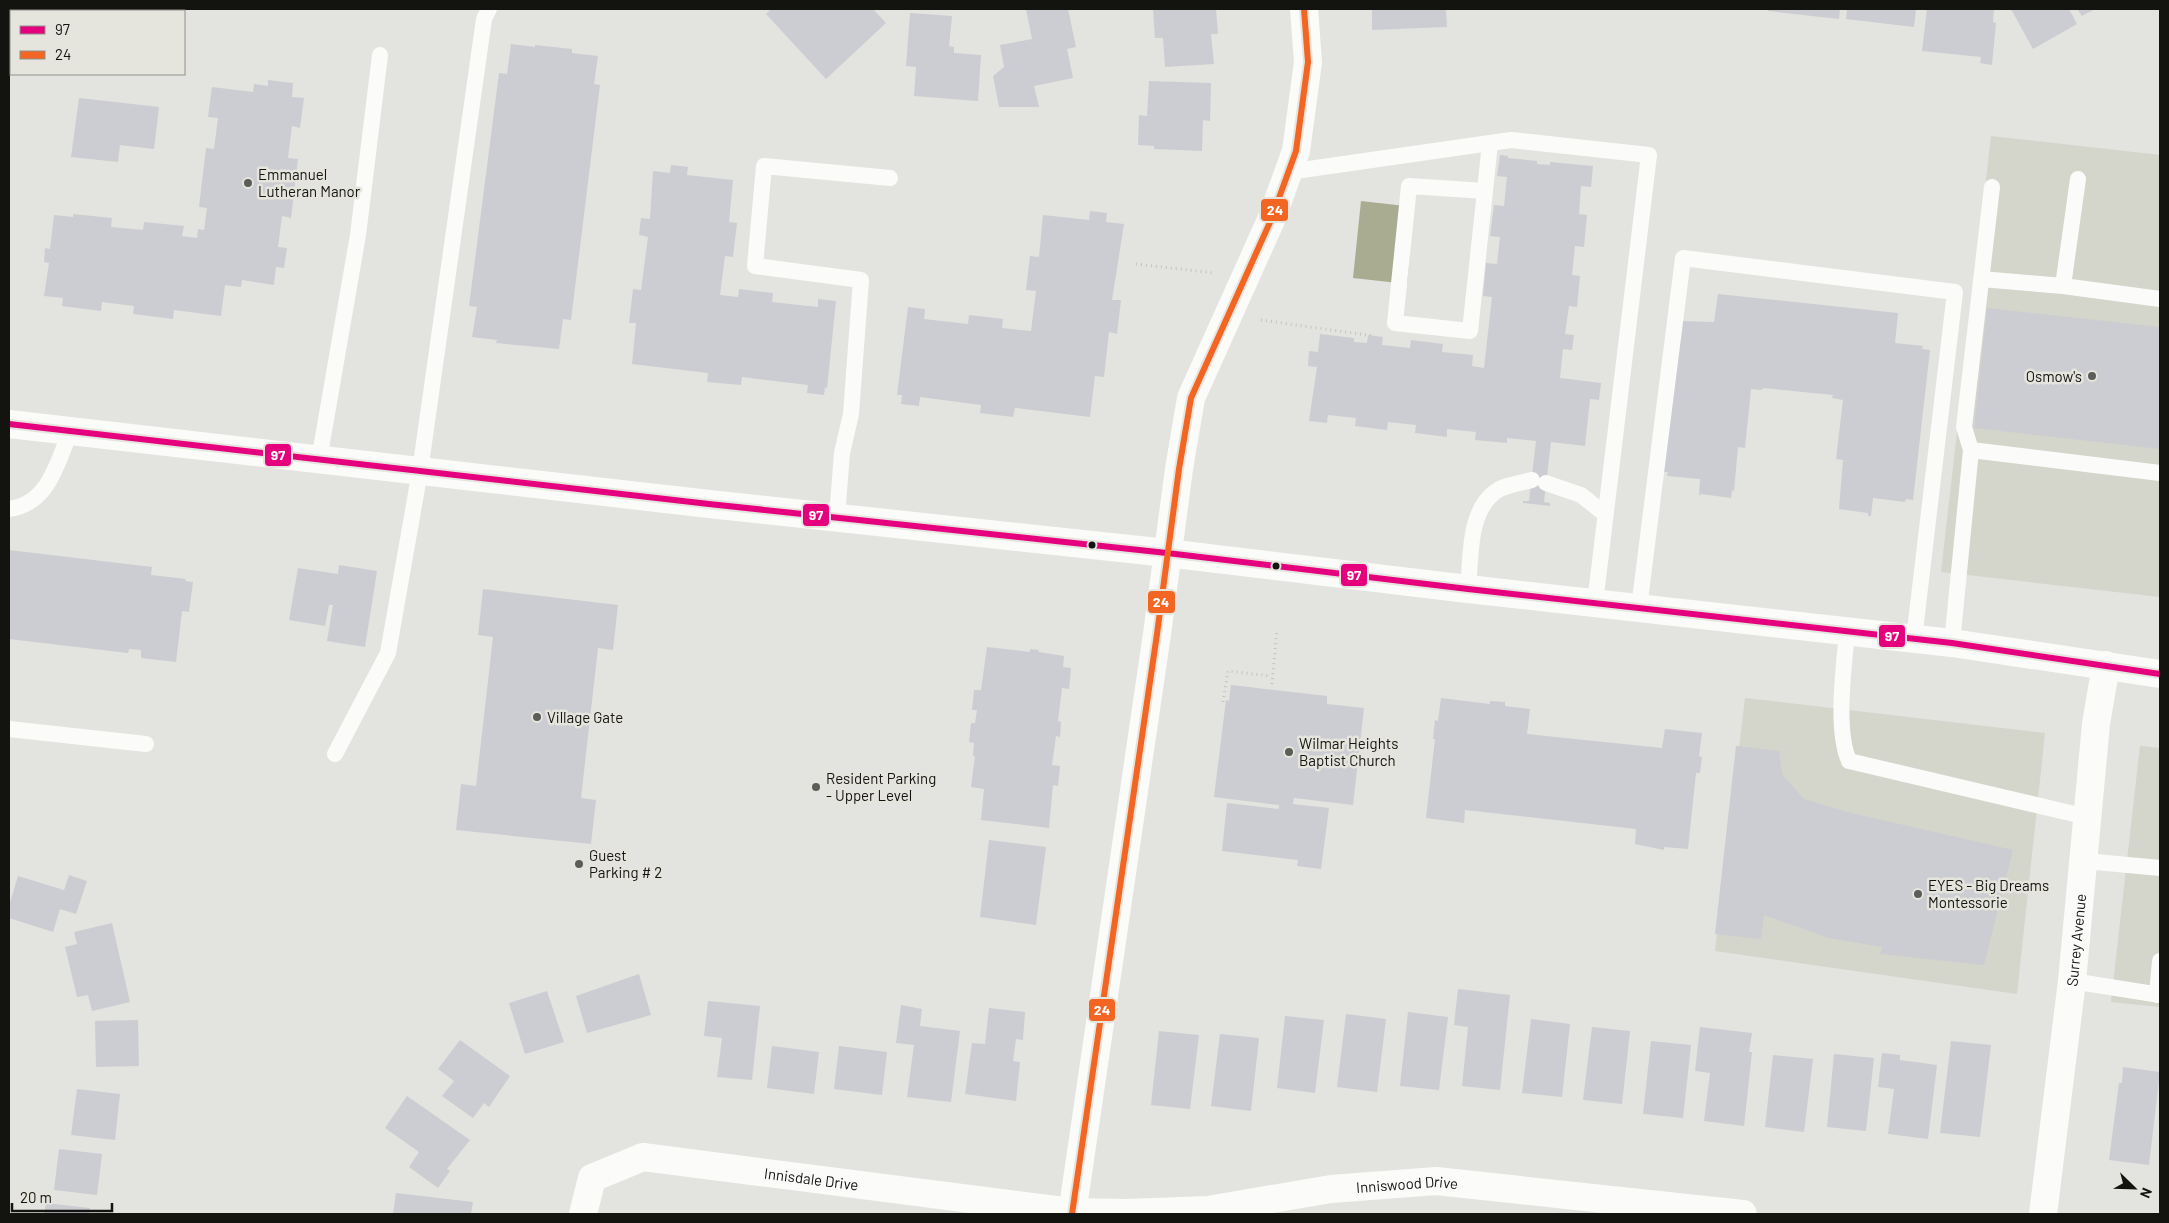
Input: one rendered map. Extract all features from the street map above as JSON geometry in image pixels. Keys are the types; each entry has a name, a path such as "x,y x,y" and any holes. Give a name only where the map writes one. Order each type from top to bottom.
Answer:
{"street":[{"path":"1072,1213 1191,398 1271,220 1296,151 1308,62 1304,9"},
{"path":"9,424 319,460 1167,552 1468,589 1952,643 2160,674"},
{"name":"Surrey Avenue","path":"2042,1214 2072,981 2085,861 2087,817 2096,724 2106,665"},
{"name":"Innisdale Drive","path":"583,1214 592,1178 643,1157 1072,1213"},
{"name":"Inniswood Drive","path":"1072,1213 1208,1210 1331,1189 1436,1181 1549,1203 1743,1214"}],"lane":[{"path":"335,754 388,653 420,471 484,19 489,9"},
{"path":"319,460 358,235 380,55"},
{"path":"1288,172 1510,140 1649,155 1595,603"},
{"path":"1485,192 1409,186 1395,323 1470,331 1485,192 1490,143"},
{"path":"837,517 842,453 851,414 861,280 755,266 764,166 890,178"},
{"path":"2063,286 2078,179"},
{"path":"1952,643 1971,450 1964,427 1992,187"},
{"path":"1639,608 1682,258 1955,292 1914,639"},
{"path":"1981,279 2063,286 2160,299"},
{"path":"9,508 23,507 38,497 54,472 70,432"},
{"path":"1971,450 2160,473"},
{"path":"1468,589 1474,531 1481,507 1496,491 1539,482 1581,495 1605,514"},
{"path":"1847,632 1842,693 1845,752 1849,761 2087,817"},
{"path":"9,730 146,744"},
{"path":"2085,861 2160,868"},
{"path":"2072,981 2158,995 2160,961"}],"path":[{"path":"1136,264 1244,277"},
{"path":"1227,316 1383,337 1395,323"},
{"path":"1272,684 1271,676 1277,629"},
{"path":"1223,702 1228,671 1271,676"}],"shaded area":[{"path":"1991,136 2160,155 2160,597 1941,572"},
{"path":"1361,201 1414,207 1407,284 1353,278"},
{"path":"1745,698 2045,733 2017,994 1715,951"},
{"path":"2140,746 2160,748 2160,1007 2111,1002"}],"building":[{"path":"771,9 873,9 886,23 826,79 766,14"},
{"path":"1026,9 1068,9 1076,47 1067,49 1073,78 1034,86 1039,107 999,107 993,76 1004,67 1000,45 1032,39"},
{"path":"1153,9 1216,9 1218,34 1211,34 1214,64 1165,67 1163,38 1155,38"},
{"path":"1372,9 1446,9 1447,27 1372,30"},
{"path":"1768,9 1840,9 1839,19 1768,11"},
{"path":"1847,9 1916,9 1914,27 1846,19"},
{"path":"1927,9 1994,9 1993,22 1996,23 1992,65 1980,63 1981,57 1922,51"},
{"path":"2011,9 2069,9 2077,24 2033,49"},
{"path":"2077,9 2095,9 2082,16"},
{"path":"910,13 952,16 949,46 954,47 954,53 981,55 978,101 914,96 916,67 906,66"},
{"path":"511,44 572,49 572,53 598,56 594,84 600,85 571,320 563,319 559,349 496,343 497,340 472,337 477,307 469,306 499,73 507,74"},
{"name":"Emmanuel Lutheran Manor","path":"268,80 293,83 292,97 304,98 300,128 292,126 288,158 298,159 291,218 282,216 278,247 287,248 284,268 276,267 274,285 242,280 241,287 225,285 221,316 174,310 173,319 133,314 134,306 102,302 101,311 62,306 63,298 44,296 49,263 44,262 45,248 50,249 54,215 73,217 73,214 112,218 111,227 143,230 144,222 184,226 182,236 197,238 198,229 204,230 207,208 199,207 206,148 214,149 218,118 208,117 212,87 253,92 254,84 268,86"},
{"path":"1149,81 1211,83 1210,121 1203,120 1202,151 1154,149 1154,146 1138,145 1139,115 1147,116"},
{"path":"79,98 159,107 154,149 120,145 118,162 71,157"},
{"path":"1500,155 1508,156 1508,158 1537,161 1537,164 1550,165 1550,162 1593,166 1591,187 1581,186 1579,214 1587,215 1584,247 1575,246 1572,275 1580,276 1577,307 1569,306 1565,334 1574,335 1572,350 1563,349 1560,378 1601,383 1599,400 1590,399 1585,446 1551,442 1544,502 1550,503 1550,506 1523,503 1523,501 1529,501 1536,441 1507,438 1507,443 1475,440 1476,432 1447,429 1447,437 1415,433 1416,425 1388,422 1387,430 1355,426 1356,418 1328,415 1327,423 1309,421 1317,367 1308,366 1309,351 1318,352 1320,334 1354,338 1354,342 1367,343 1368,335 1383,337 1382,345 1410,348 1411,340 1443,344 1442,352 1473,355 1472,366 1484,368 1492,297 1483,296 1486,263 1497,264 1500,237 1490,236 1494,205 1504,206 1507,177 1497,176"},
{"path":"671,165 688,167 687,175 733,180 729,222 737,223 733,257 725,256 720,295 738,297 739,289 773,293 772,302 818,307 818,299 836,301 827,388 825,387 824,395 807,393 808,385 742,377 741,385 707,382 708,373 632,364 636,323 629,323 633,289 641,290 648,237 639,235 641,218 650,219 653,171 670,173"},
{"path":"1090,211 1107,213 1106,222 1124,224 1112,300 1121,300 1117,334 1109,332 1104,377 1095,376 1090,417 1015,408 1013,417 980,413 981,405 920,397 919,406 901,404 902,395 897,395 908,307 925,309 924,319 968,324 969,315 1003,319 1002,328 1031,331 1036,291 1026,290 1030,256 1039,257 1043,215 1089,220"},
{"path":"1718,294 1898,313 1895,343 1923,346 1922,349 1930,350 1913,500 1906,499 1905,502 1873,498 1871,516 1868,516 1868,513 1839,509 1843,460 1836,459 1843,400 1832,398 1833,395 1763,388 1762,390 1751,389 1745,448 1738,447 1734,491 1732,490 1731,498 1701,494 1699,496 1700,479 1667,476 1668,472 1661,472 1678,321 1714,322"},
{"path":"1987,308 2160,327 2160,449 1974,428"},
{"path":"9,550 152,567 151,575 186,579 185,581 193,582 189,612 182,611 176,662 141,658 141,650 129,649 128,653 9,639"},
{"path":"339,565 377,571 365,647 327,641 333,605 329,605 325,626 289,620 298,568 338,574"},
{"name":"Village Gate","path":"483,589 618,605 613,650 598,648 581,798 596,800 591,844 456,830 461,784 476,786 493,637 478,635"},
{"path":"987,647 1030,652 1030,649 1039,650 1038,652 1064,656 1063,667 1071,668 1069,689 1062,688 1058,721 1061,722 1060,737 1056,736 1052,765 1060,766 1058,786 1053,785 1049,828 981,820 984,789 971,787 975,756 973,756 974,743 969,742 971,723 975,723 977,710 972,710 974,690 981,690"},
{"name":"Wilmar Heights Baptist Church","path":"1231,685 1327,696 1327,704 1364,708 1353,805 1294,798 1293,804 1329,808 1321,869 1297,866 1298,860 1222,851 1227,803 1279,809 1279,805 1214,797 1226,700 1229,701"},
{"path":"1441,698 1490,704 1490,701 1505,702 1505,706 1530,709 1527,734 1662,748 1665,729 1702,733 1699,756 1702,757 1700,773 1696,773 1688,849 1664,847 1664,850 1635,844 1636,829 1465,810 1464,823 1426,818 1435,739 1433,739 1435,720 1438,721"},
{"path":"1736,746 1779,751 1782,774 1804,799 1847,812 2013,850 1984,965 1880,954 1882,947 1829,938 1764,915 1761,939 1715,934"},
{"path":"989,840 1046,847 1036,925 980,917"},
{"path":"69,875 87,881 76,914 60,909 53,932 9,918 9,906 18,876 64,890"},
{"path":"112,923 130,1002 92,1011 88,995 77,997 65,947 77,944 74,932"},
{"path":"639,974 651,1015 587,1033 576,996"},
{"path":"1458,989 1510,995 1500,1090 1462,1086 1468,1027 1454,1025"},
{"path":"547,991 564,1042 525,1054 509,1003"},
{"path":"708,1001 760,1006 752,1080 717,1077 722,1038 704,1036"},
{"path":"901,1005 922,1009 920,1026 960,1031 951,1102 907,1097 914,1045 896,1043"},
{"path":"989,1008 1025,1012 1023,1040 1016,1039 1013,1061 1020,1062 1016,1101 965,1094 972,1043 985,1044"},
{"path":"1408,1012 1448,1017 1439,1090 1400,1086"},
{"path":"1346,1014 1386,1019 1377,1092 1337,1087"},
{"path":"1285,1016 1324,1020 1315,1093 1277,1088"},
{"path":"1531,1019 1570,1024 1562,1097 1522,1093"},
{"path":"138,1020 139,1066 96,1067 95,1021"},
{"path":"1592,1027 1630,1031 1622,1104 1583,1100"},
{"path":"1700,1027 1752,1033 1749,1052 1752,1052 1744,1126 1704,1121 1710,1073 1695,1071"},
{"path":"1159,1031 1199,1035 1190,1109 1151,1105"},
{"path":"1220,1034 1259,1038 1251,1111 1211,1106"},
{"path":"460,1040 510,1076 489,1107 484,1103 473,1118 442,1096 454,1081 438,1069"},
{"path":"1651,1041 1691,1045 1683,1118 1643,1114"},
{"path":"1951,1041 1991,1045 1980,1137 1940,1133"},
{"path":"772,1046 819,1052 814,1094 767,1088"},
{"path":"839,1046 887,1052 882,1095 834,1089"},
{"path":"1882,1053 1900,1055 1900,1060 1937,1065 1928,1139 1888,1134 1894,1089 1878,1087"},
{"path":"1834,1054 1874,1058 1866,1131 1827,1127"},
{"path":"1773,1055 1813,1059 1804,1132 1765,1127"},
{"path":"2123,1067 2160,1072 2149,1165 2109,1160 2119,1083 2122,1083"},
{"path":"77,1089 120,1094 115,1140 71,1135"},
{"path":"407,1096 470,1140 447,1169 450,1171 438,1188 409,1167 419,1152 385,1128"},
{"path":"59,1149 102,1154 97,1195 54,1190"},
{"path":"396,1193 473,1202 471,1214 393,1214"},
{"path":"46,1203 90,1208 89,1214 44,1214"}],"transit line":[{"name":"24","path":"1072,1214 1157,634 1179,469 1191,398 1271,220 1296,151 1308,62 1304,9"},
{"name":"97","path":"9,424 709,504 1167,553 1952,643 2160,674"}],"place":[{"name":"Emmanuel Lutheran Manor","path":"248,183"},
{"name":"Osmow's","path":"2092,376"},
{"name":"Village Gate","path":"537,717"},
{"name":"Wilmar Heights Baptist Church","path":"1289,752"},
{"name":"Resident Parking - Upper Level","path":"816,787"},
{"name":"Guest Parking # 2","path":"579,864"},
{"name":"EYES - Big Dreams Montessorie","path":"1918,894"}]}
